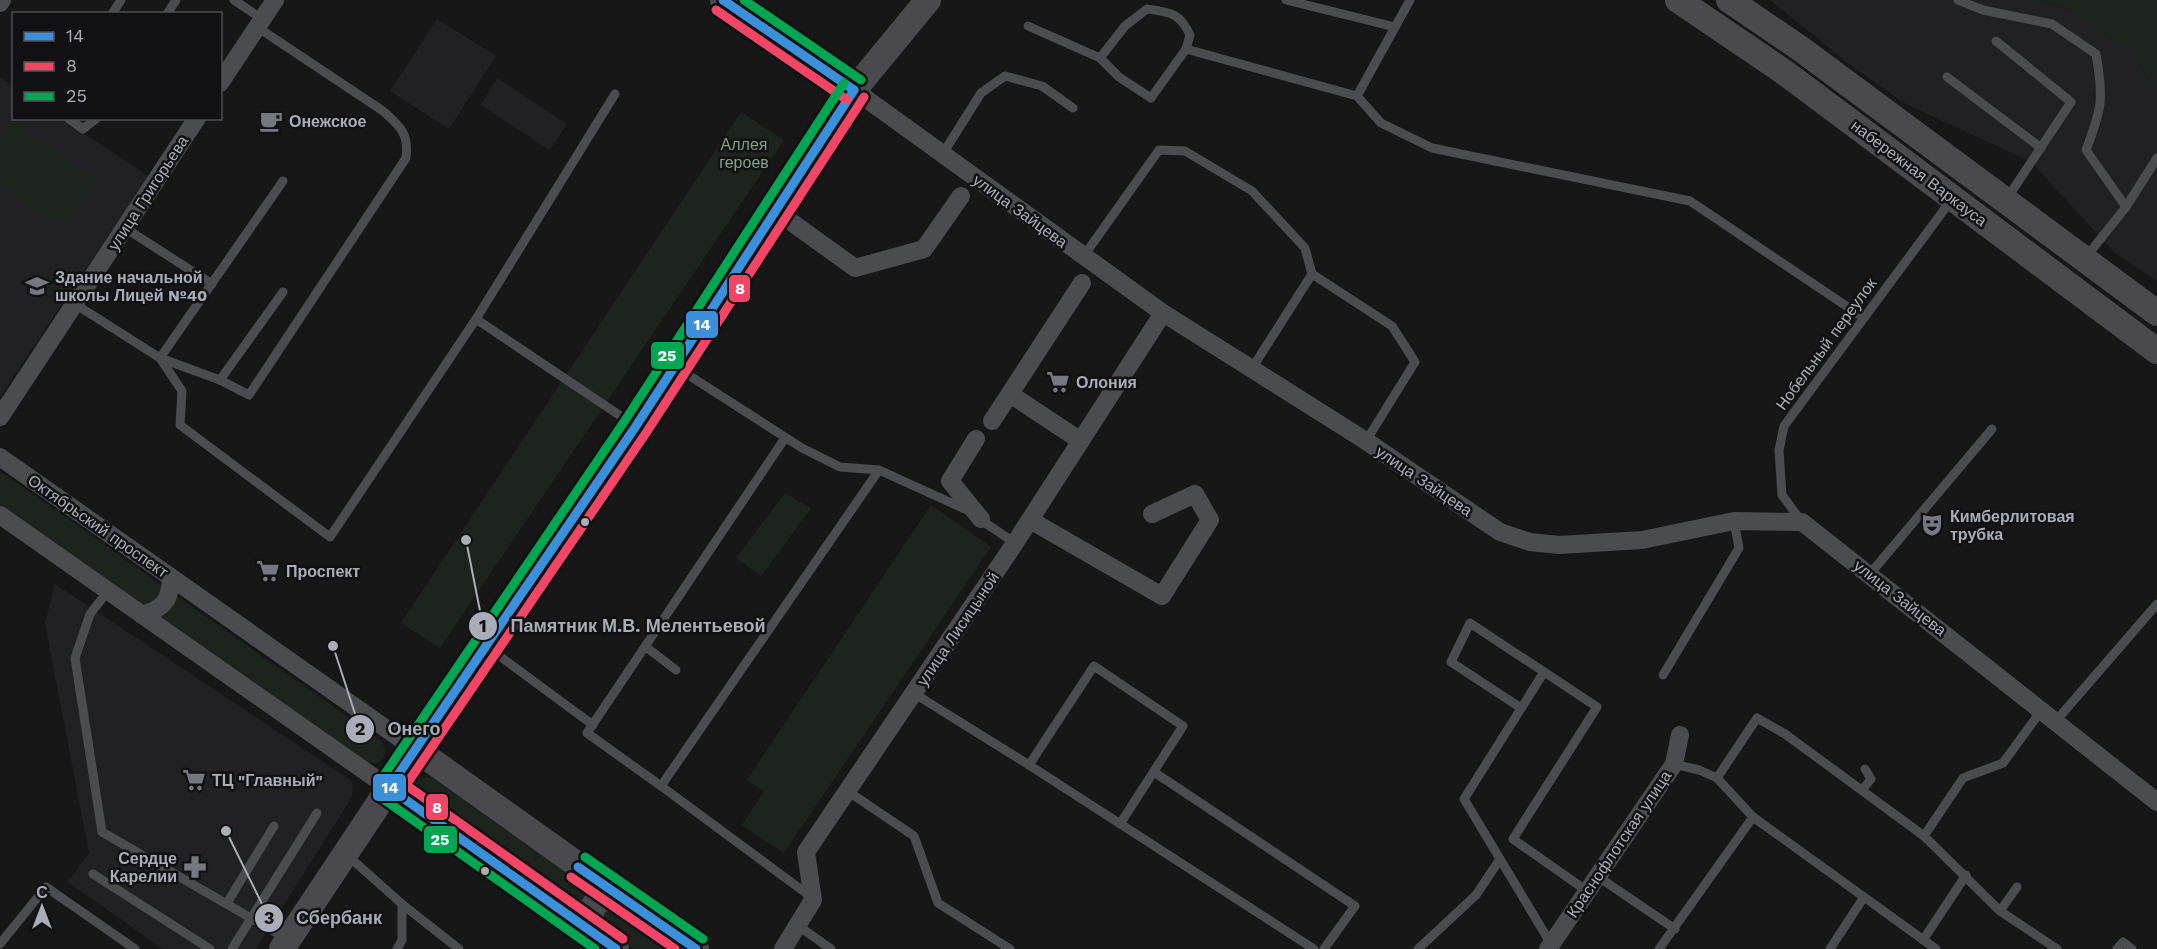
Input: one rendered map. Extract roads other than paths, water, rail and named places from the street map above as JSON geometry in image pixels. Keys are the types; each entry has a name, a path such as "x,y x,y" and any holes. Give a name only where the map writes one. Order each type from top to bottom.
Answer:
{"main road":[{"name":"улица Зайцева","path":"723,0 854,90"},
{"path":"285,944 636,426 854,90 928,0"},
{"name":"набережная Варкауса","path":"1678,0 1784,72 2157,351"},
{"name":"набережная Варкауса","path":"1729,0 1801,49 2157,313"},
{"path":"1953,197 1969,175"},
{"path":"2002,236 2013,208"},
{"name":"Октябрьский проспект","path":"415,749 614,893 696,949"},
{"path":"389,788 616,949"},
{"path":"590,930 590,910 598,899 614,893"}],"street":[{"path":"222,80 275,0"},
{"name":"улица Зайцева","path":"854,90 1162,313 1365,441 1500,532 1530,542 1559,545 1642,540 1734,521 1802,522 2157,802"},
{"name":"улица Григорьева","path":"0,417 196,120"},
{"path":"776,211 855,268 924,249 961,196"},
{"path":"992,421 1082,284"},
{"name":"улица Лисицыной","path":"813,900 807,852 1015,543 1162,313"},
{"path":"1010,394 1081,441"},
{"path":"975,439 950,481 981,519"},
{"name":"Октябрьский проспект","path":"0,457 415,749"},
{"path":"1030,520 1162,596 1210,520 1195,494 1152,514"},
{"path":"0,515 389,788"},
{"path":"142,615 159,609 167,601 171,578"},
{"name":"Краснофлотская улица","path":"1550,947 1674,764 1680,735"},
{"path":"783,949 813,900"}],"lane":[{"path":"75,304 160,358 220,380 249,395 406,158 408,143 400,126 383,111 260,23 234,0"},
{"path":"1286,0 1395,27"},
{"path":"1357,96 1410,0"},
{"path":"1959,0 1983,10 2052,24 2096,54 2101,82 2101,112 2086,150 2126,207"},
{"path":"1028,26 1100,58 1119,77 1151,98 1186,49 1190,35 1184,20 1168,11 1147,9 1125,26 1100,58"},
{"path":"1996,41 2071,102 2041,148 2013,208"},
{"path":"1186,49 1357,96 1381,123 1432,148 1690,201 1864,318"},
{"path":"942,155 981,93 1005,76 1042,86 1073,108"},
{"path":"1947,77 2041,148"},
{"path":"160,358 182,391 180,425 330,537 477,319 615,94"},
{"path":"71,120 83,129 95,120"},
{"path":"1083,257 1159,150 1185,151 1252,191 1305,248 1312,274 1392,326 1415,362 1365,441"},
{"path":"2085,259 2126,207 2157,158"},
{"path":"160,358 283,181"},
{"name":"Нобельный переулок","path":"1802,522 1782,495 1779,450 1784,426 1953,197"},
{"path":"125,228 212,284"},
{"path":"1251,370 1312,274"},
{"path":"220,380 283,292"},
{"path":"477,319 636,426"},
{"path":"675,367 785,438 840,467 879,470 965,508 1015,543"},
{"path":"1869,575 1992,429"},
{"path":"785,438 586,733 806,891 813,900"},
{"path":"660,786 879,470"},
{"path":"1663,675 1739,548 1734,521"},
{"path":"108,591 90,614 75,658 102,832 252,918 285,944"},
{"path":"1924,836 1963,778 2003,763 2157,604"},
{"path":"1521,708 1451,662 1470,623 1597,707 1514,840 1675,929"},
{"path":"486,646 593,724"},
{"path":"645,646 676,670"},
{"path":"1029,765 1094,666 1183,726 1120,824"},
{"path":"1544,672 1464,799 1550,947"},
{"path":"915,694 1314,949"},
{"path":"1717,778 1757,718 1785,734 1924,836 2000,911 2057,949"},
{"path":"1785,734 1787,723"},
{"path":"1674,764 1699,770 1717,778 1753,817 1936,949"},
{"path":"1862,790 1871,779 1864,769"},
{"path":"1154,772 1355,906 1324,949"},
{"path":"849,792 914,836 938,903 1010,949"},
{"path":"232,949 317,813"},
{"path":"1659,949 1753,817"},
{"path":"226,903 274,826"},
{"path":"345,854 402,904 459,949"},
{"path":"1418,949 1476,895 1500,859"},
{"path":"93,874 210,949"},
{"path":"1923,940 1966,875"},
{"path":"0,944 46,887 135,949"},
{"path":"2000,911 2017,887"},
{"path":"1830,949 1863,897"},
{"path":"397,949 402,940 402,904"},
{"path":"797,926 831,949"},
{"path":"2117,949 2123,942 2132,949"}],"place":[{"name":"Онежское","path":"271,121"},
{"name":"Здание начальной школы Лицей №40","path":"37,286"},
{"name":"Олония","path":"1058,382"},
{"name":"Кимберлитовая трубка","path":"1932,525"},
{"name":"Памятник М.В. Мелентьевой","path":"466,540"},
{"name":"Проспект","path":"268,571"},
{"name":"Онего","path":"333,646"},
{"name":"ТЦ \"Главный\"","path":"194,780"},
{"name":"Сбербанк","path":"226,831"},
{"name":"Сердце Карелии","path":"195,867"}],"park label":[{"name":"Аллея героев","path":"744,153"}]}
